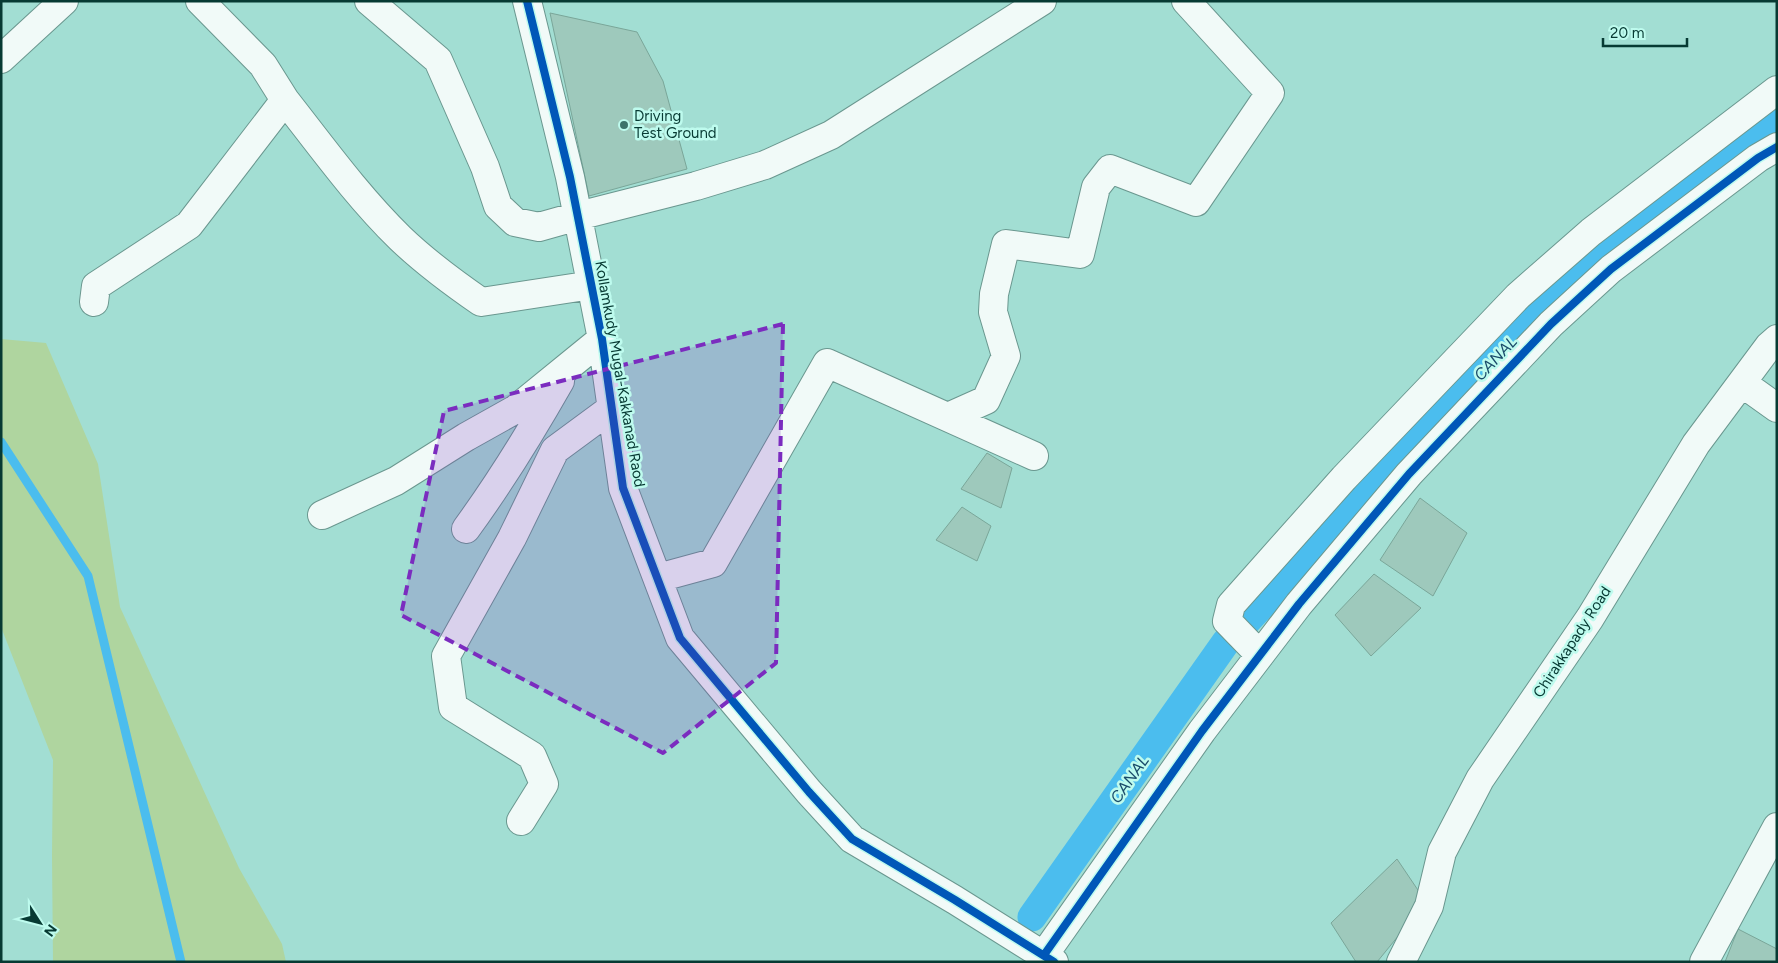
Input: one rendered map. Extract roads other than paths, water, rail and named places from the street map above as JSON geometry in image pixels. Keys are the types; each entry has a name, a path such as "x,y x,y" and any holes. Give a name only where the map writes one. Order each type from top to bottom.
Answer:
{"street":[{"path":"1,59 64,1"},
{"path":"200,1 263,65 285,100 358,191 399,238 436,270 481,302 592,285"},
{"path":"369,1 438,60 485,167 498,206 515,222 539,227 696,186 765,165 831,135 1042,1"},
{"name":"Kollamkudy Mugal-Kakkanad Raod","path":"527,1 570,177 592,285 602,338 623,488 680,638 809,792 852,838 1049,958"},
{"path":"948,417 986,400 1006,356 993,312 994,294 1006,244 1080,254 1096,187 1110,169 1196,202 1270,93 1186,1"},
{"path":"1260,655 1227,621 1231,605 1344,478 1518,296 1591,232 1777,90"},
{"path":"94,302 96,286 189,226 285,100"},
{"path":"1049,958 1202,731 1299,604 1409,474 1551,324 1611,269 1758,158 1777,147"},
{"path":"1671,171 1700,202"},
{"path":"322,515 396,481 466,437 516,409 567,369 602,338"},
{"name":"Chirakkapady Road","path":"1401,962 1429,906 1442,852 1480,779 1590,618 1696,444 1769,346 1777,339"},
{"path":"658,578 713,563 827,363 1034,456"},
{"path":"466,529 495,490 527,440 567,369"},
{"path":"1742,383 1777,408"},
{"path":"521,821 544,784 532,756 453,707 446,656 512,538 555,450 612,408"},
{"path":"1704,962 1777,827"}],"waterway":[{"name":"CANAL","path":"1242,626 1559,290 1671,197 1722,160 1777,124"},
{"path":"1,442 88,576 181,962"},
{"name":"CANAL","path":"1032,917 1226,642"}],"place":[{"name":"Driving Test Ground","path":"624,125"}]}
